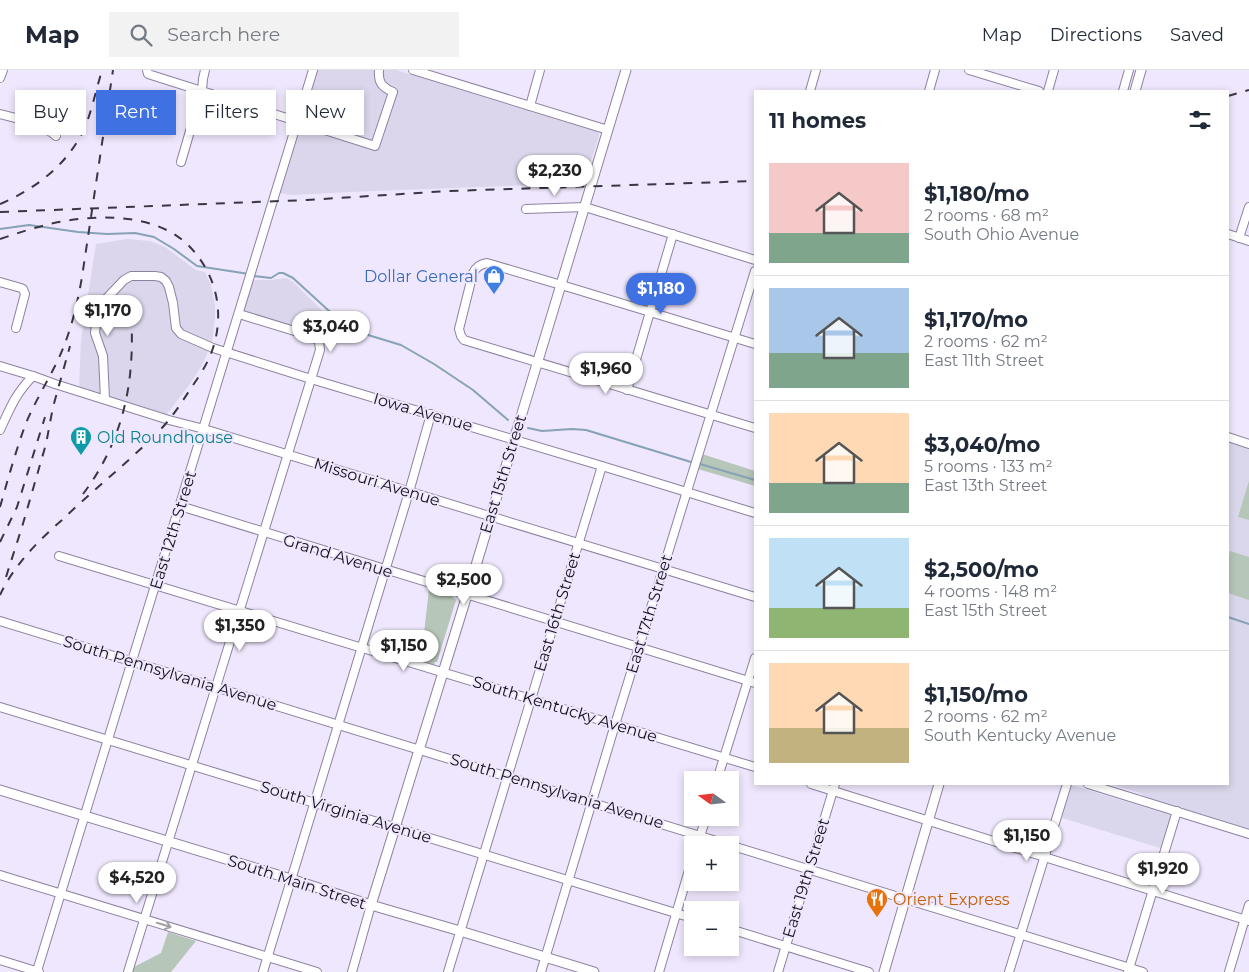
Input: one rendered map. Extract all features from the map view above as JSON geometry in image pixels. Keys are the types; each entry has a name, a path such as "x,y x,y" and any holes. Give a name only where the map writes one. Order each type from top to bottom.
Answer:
{"main road":[{"name":"East 15th Street","path":"371,905 626,70"},
{"path":"1135,90 1141,70"},
{"path":"884,972 939,785"},
{"name":"South Main Street","path":"0,790 594,972"}],"street":[{"path":"0,78 3,70"},
{"path":"148,72 202,90 205,70"},
{"name":"East 12th Street","path":"307,90 313,70"},
{"path":"341,135 375,146 394,92 383,87 379,80 379,70"},
{"path":"414,70 608,130"},
{"path":"530,106 540,70"},
{"path":"810,90 816,70"},
{"path":"928,90 935,70"},
{"path":"969,70 1036,90"},
{"path":"1048,90 1054,70"},
{"path":"1123,90 1129,70"},
{"path":"0,114 45,128 56,136"},
{"path":"181,162 189,135"},
{"name":"East 12th Street","path":"38,972 60,893 294,135"},
{"path":"526,208 585,207 754,260"},
{"path":"1239,238 1249,207"},
{"path":"627,390 673,234"},
{"path":"1229,234 1249,240"},
{"path":"754,344 494,265 485,264 474,270 459,329 464,340 754,428"},
{"name":"East 17th Street","path":"541,972 615,724 754,274"},
{"name":"Iowa Avenue","path":"105,400 103,356 95,333 99,311 104,302 124,280 131,276 155,276 166,281 169,287 176,328 181,334 213,348 754,513"},
{"path":"0,282 21,288 25,294 16,328"},
{"path":"128,972 320,350 319,342 314,337 239,314"},
{"name":"Missouri Avenue","path":"0,366 169,420 204,429 754,597"},
{"path":"0,430 15,398 33,376"},
{"path":"263,972 386,570 431,414"},
{"path":"1229,437 1249,444"},
{"name":"East 16th Street","path":"448,972 602,466"},
{"name":"Grand Avenue","path":"180,506 751,682"},
{"name":"South Kentucky Avenue","path":"59,556 754,767"},
{"name":"South Pennsylvania Avenue","path":"0,621 1021,934 1129,970 1143,972"},
{"path":"720,771 751,682 754,664"},
{"name":"South Virginia Avenue","path":"0,707 684,916"},
{"path":"818,785 834,787 928,821 1247,920"},
{"path":"1009,972 1067,785"},
{"path":"1091,785 1249,834"},
{"name":"East 19th Street","path":"778,972 834,787"},
{"path":"1129,970 1177,811"},
{"path":"700,835 703,826"},
{"path":"0,875 317,972"},
{"path":"658,972 684,886"},
{"path":"352,972 371,905"},
{"path":"1229,972 1247,920 1249,905"},
{"path":"739,932 869,972"},
{"path":"0,960 38,972"}],"shaded area":[{"path":"316,70 396,70 597,132 599,136 584,183 292,195 280,193 297,135 364,135 364,90 310,90"},
{"path":"127,239 150,241 165,247 196,270 205,272 211,285 215,306 212,343 202,365 190,384 166,415 79,388 81,340 96,244"},
{"path":"286,278 292,281 332,320 326,342 242,316 253,280"},
{"path":"1229,442 1249,449 1249,829 1148,798 1140,793 1113,785 1229,785"},
{"path":"1071,785 1170,815 1163,849 1059,817"}],"green space":[{"path":"702,454 754,471 754,486 698,469"},
{"path":"1249,481 1249,520 1238,517"},
{"path":"1230,551 1249,557 1249,600 1229,593"},
{"path":"429,589 452,596 456,600 437,662 434,665 421,660"},
{"path":"168,932 196,941 171,972 133,972 134,967 161,953"}],"waterway":[{"path":"0,229 29,225 78,232 135,233 154,237 197,266 249,274"},
{"path":"254,276 271,278 279,273 283,273 293,278 328,310 351,327 368,335 401,345 434,364 473,390 508,420"},
{"path":"528,428 542,431 586,430 691,462"},
{"path":"700,464 754,480"},
{"path":"1229,617 1249,624"}],"railway":[{"path":"0,204 28,190 63,161 81,136 102,70"},
{"path":"0,507 26,423 62,352 75,310 82,277 113,70"},
{"path":"1229,96 1249,90"},
{"path":"0,212 307,200 449,191 754,181"},
{"path":"0,239 27,230 71,220 124,218 142,221 174,234 197,255 211,279 218,306 217,334 208,360 169,420 143,447 44,536 19,564 0,595"},
{"path":"83,494 110,449 122,416 132,354 131,294"},
{"path":"6,577 46,444 53,407 70,346"},
{"path":"0,542 17,507 45,417"}],"place":[{"name":"Dollar General","path":"494,295"},
{"name":"Old Roundhouse","path":"81,456"},
{"name":"Orient Express","path":"877,918"}]}
